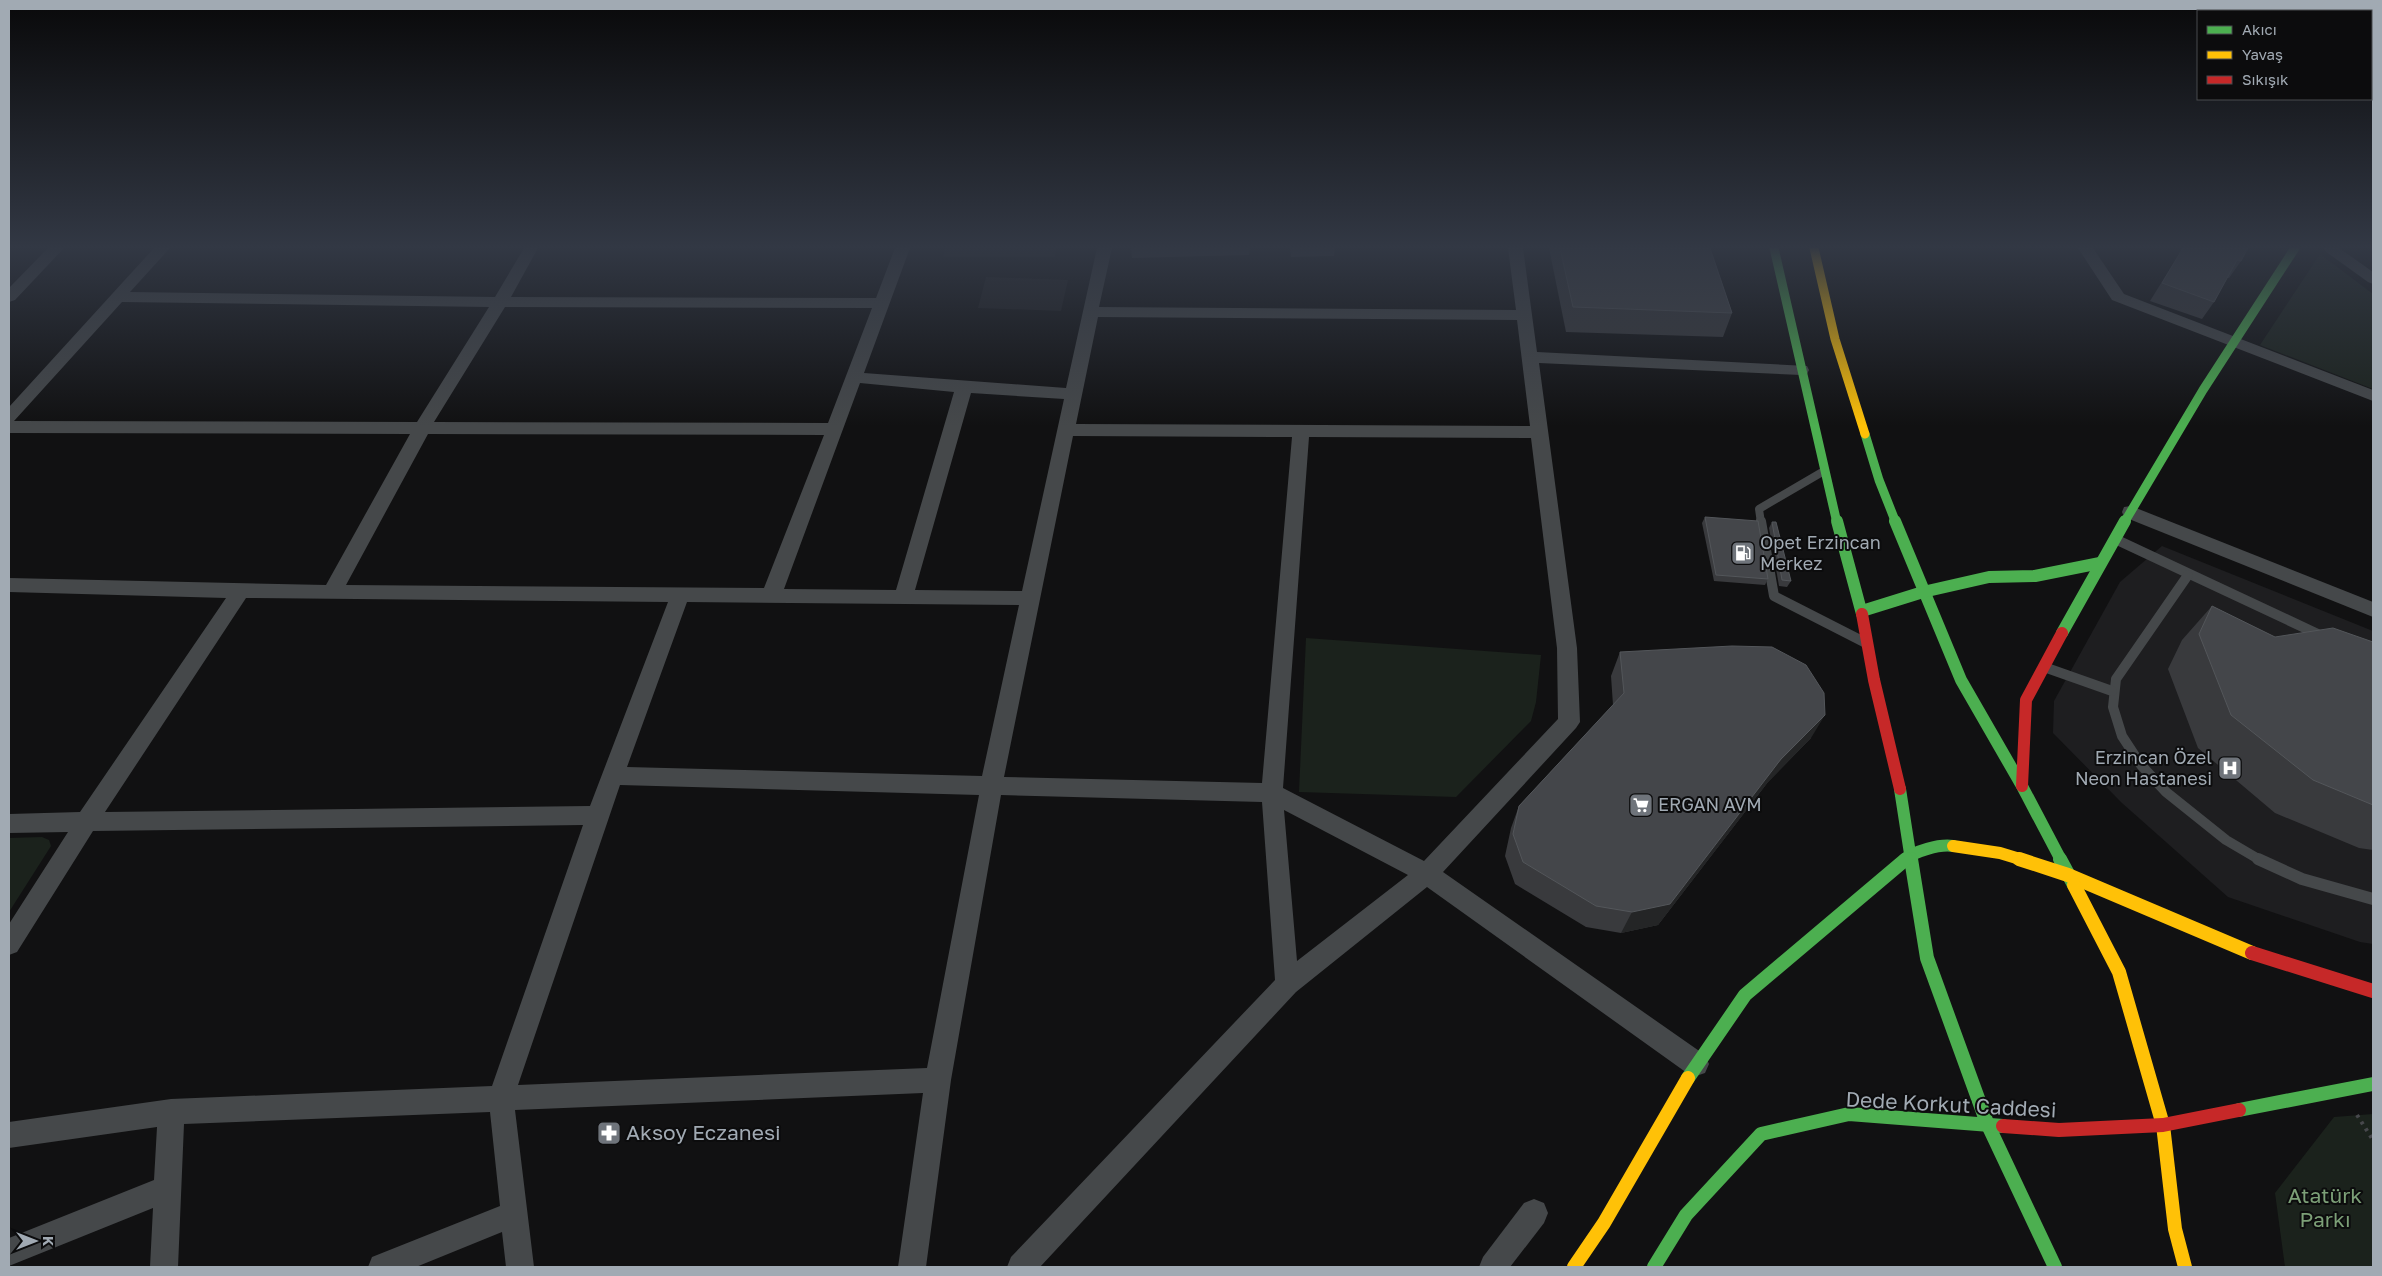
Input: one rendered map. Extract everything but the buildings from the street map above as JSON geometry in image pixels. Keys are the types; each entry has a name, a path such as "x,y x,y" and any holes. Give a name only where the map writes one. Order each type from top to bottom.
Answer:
{"main road":[{"path":"1788,308 1824,471 1862,611 1874,680 1898,777 1927,958 1987,1123 2055,1267"},
{"path":"1828,308 1835,339 1879,480 1923,592 1961,680 2022,786 2119,972 2162,1125 2175,1229 2186,1267"},
{"path":"2022,786 2026,700 2100,563 2233,340 2255,308"},
{"path":"1862,611 1923,592 1989,577 2035,576 2100,563"},
{"path":"1574,1267 1604,1223 1696,1064 1744,996 1910,856 1946,845 2000,853 2068,875 2255,954 2373,991"},
{"name":"Dede Korkut Caddesi","path":"1654,1267 1686,1215 1761,1134 1849,1114 1987,1123 2059,1130 2162,1125 2373,1084"}],"street":[{"path":"9,417 108,308"},
{"path":"332,592 422,428 497,308"},
{"path":"772,594 880,308"},
{"path":"912,1267 938,1080 990,787 1091,308"},
{"path":"1021,1267 1287,984 1427,874 1569,722 1567,648 1524,308"},
{"path":"2146,308 2373,396"},
{"path":"1090,312 1525,315"},
{"path":"1530,356 1802,370"},
{"path":"855,377 1072,394"},
{"path":"903,598 964,387"},
{"path":"9,427 835,429"},
{"path":"1066,430 1540,432"},
{"path":"1287,984 1272,793 1301,431"},
{"path":"2131,512 2373,610"},
{"path":"9,585 241,591 680,596 772,594 903,598 1029,598"},
{"path":"9,944 85,824 241,591"},
{"path":"520,1267 501,1097 598,815 680,596"},
{"path":"614,776 1272,793 1427,874 1696,1064"},
{"path":"9,823 85,824 598,815"},
{"path":"9,1135 171,1112 938,1080"},
{"path":"164,1267 171,1112"},
{"path":"9,1252 169,1188"},
{"path":"1493,1267 1534,1213"},
{"path":"382,1267 514,1214"}],"lane":[{"path":"1824,471 1759,509 1774,596 1868,644"},
{"path":"2115,539 2329,640"},
{"path":"2188,575 2116,679 2112,691 2114,718 2126,743 2150,775 2188,812 2246,853 2279,870 2316,884 2373,899"},
{"path":"2044,667 2112,691"}],"shaded area":[{"path":"978,308 1062,308 1061,311"},
{"name":"Erzincan Özel Neon Hastanesi","path":"2162,546 2373,631 2373,944 2360,942 2228,897 2122,803 2053,733 2054,701 2120,582"}],"green space":[{"path":"2285,308 2373,308 2373,389 2260,345"},
{"path":"1306,638 1541,655 1536,702 1531,721 1456,797 1299,792"},
{"path":"42,837 49,840 51,846 9,912 9,838"},
{"name":"Atatürk Parkı","path":"2373,1114 2373,1267 2285,1267 2275,1193 2334,1117"}],"traffic: fast":[{"path":"1788,308 1833,508 1862,614"},
{"path":"2062,633 2174,438 2256,308"},
{"path":"1865,434 1879,480 1923,592 1961,680 2022,786 2074,885"},
{"path":"1862,611 1923,592 1989,577 2035,576 2100,563"},
{"path":"1900,789 1927,958 1987,1123 2055,1267"},
{"path":"1688,1078 1745,995 1911,855 1946,845 1953,846"},
{"path":"2239,1110 2373,1084"},
{"path":"1654,1267 1686,1215 1761,1134 1849,1114 2003,1126"}],"traffic: slow":[{"path":"1828,308 1835,339 1865,434"},
{"path":"1953,846 2000,853 2068,875 2252,953"},
{"path":"2074,885 2119,972 2163,1125 2175,1229 2185,1267"},
{"path":"1574,1267 1604,1223 1688,1078"}],"traffic: jam":[{"path":"1862,614 1874,680 1900,789"},
{"path":"2022,786 2026,700 2062,633"},
{"path":"2252,953 2373,991"},
{"path":"2003,1126 2059,1130 2163,1125 2239,1110"}],"place":[{"name":"Opet Erzincan Merkez","path":"1743,553"},
{"name":"Erzincan Özel Neon Hastanesi","path":"2230,768"},
{"name":"ERGAN AVM","path":"1641,805"},
{"name":"Aksoy Eczanesi","path":"609,1133"}]}
